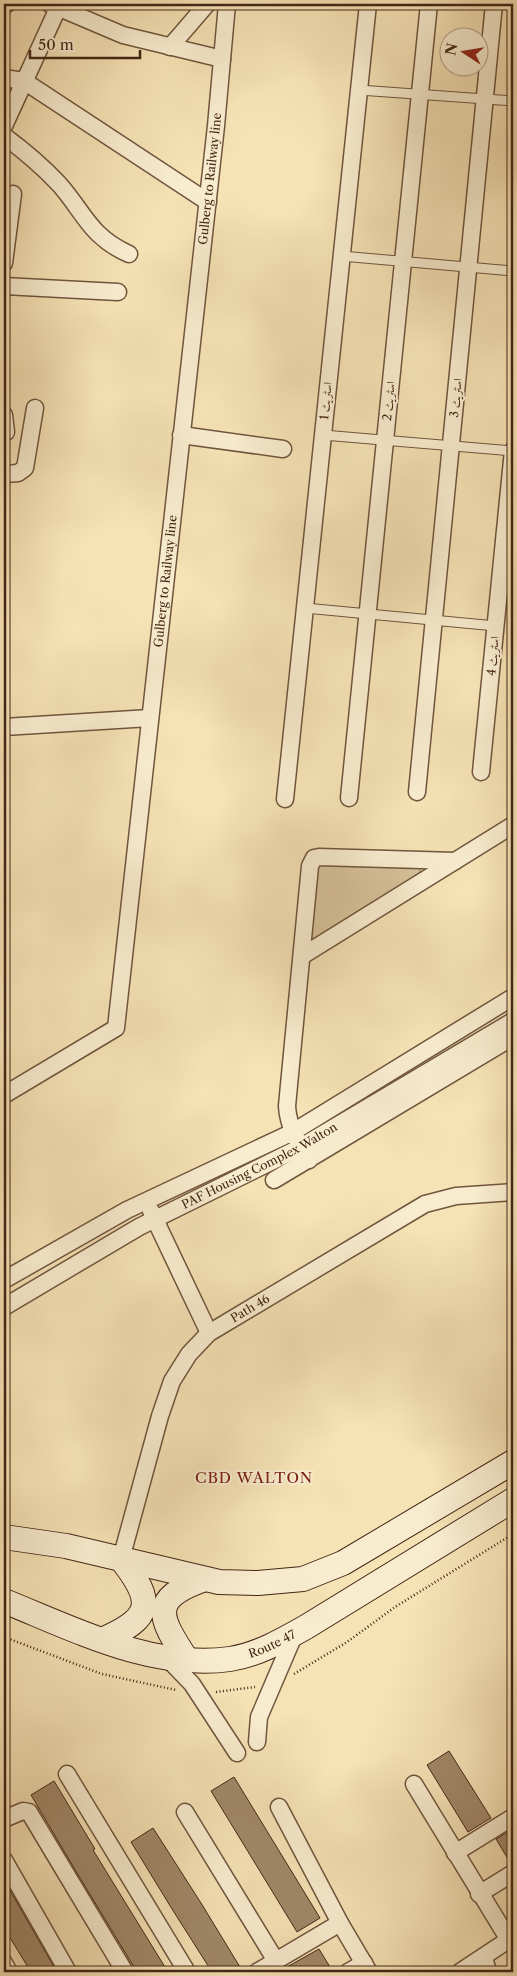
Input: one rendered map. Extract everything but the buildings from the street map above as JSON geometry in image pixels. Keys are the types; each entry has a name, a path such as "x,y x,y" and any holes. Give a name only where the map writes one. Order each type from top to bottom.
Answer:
{"street":[{"path":"170,47 207,4"},
{"name":"Gulberg to Railway line","path":"4,1096 116,1028 208,202 227,4"},
{"name":"اسٹریٹ 1","path":"285,799 368,4"},
{"name":"اسٹریٹ 2","path":"349,798 429,4"},
{"name":"اسٹریٹ 3","path":"417,792 494,4"},
{"path":"4,126 54,6 122,35 222,59"},
{"path":"4,78 24,81 208,202"},
{"path":"4,136 31,156 60,185 87,224 115,248 129,254"},
{"path":"4,263 13,194"},
{"path":"4,286 118,292"},
{"path":"4,474 18,473 25,468 34,408"},
{"path":"4,415 10,431"},
{"path":"181,435 282,449"},
{"name":"اسٹریٹ 4","path":"481,772 513,451"},
{"path":"4,726 150,718"},
{"path":"302,956 513,825"},
{"path":"305,1154 287,1117 287,1106 310,866 314,858 455,861"},
{"name":"PAF Housing Complex Walton","path":"4,1280 147,1200 293,1132 513,997"},
{"name":"PAF Housing Complex Walton","path":"4,1307 154,1219 305,1154 513,1021"},
{"path":"274,1180 305,1154 513,1037"},
{"name":"Path 46","path":"121,1559 160,1416 172,1381 189,1354 209,1333 425,1204 456,1196 513,1192"},
{"path":"147,1200 154,1219 209,1333"},
{"path":"4,1537 66,1546 219,1582 258,1584 303,1579 343,1563 513,1462"},
{"name":"Route 47","path":"4,1601 102,1640 176,1658 230,1659 272,1645 295,1633 513,1500"},
{"path":"102,1640 134,1624 143,1609 143,1594 140,1587 121,1559"},
{"path":"205,1579 181,1587 172,1594 164,1608 165,1620 176,1658 237,1753"},
{"path":"257,1742 259,1717 295,1633"},
{"path":"67,1774 187,1972"},
{"path":"414,1784 479,1894 511,1938 486,1964 460,1972"},
{"path":"279,1807 340,1923 366,1967 348,1972"},
{"path":"4,1819 23,1810 29,1812 125,1972"},
{"path":"185,1812 276,1961"},
{"path":"455,1853 513,1817"},
{"path":"4,1860 68,1972"},
{"path":"479,1894 513,1873"},
{"path":"257,1972 340,1923"},
{"path":"4,1963 9,1972"}],"lane":[{"path":"359,90 513,101"},
{"path":"341,256 513,271"},
{"path":"323,435 513,451"},
{"path":"304,608 496,626"}],"shaded area":[{"path":"420,863 420,878 308,946 317,864"}],"district":[{"name":"CBD WALTON","path":"254,1478"}]}
